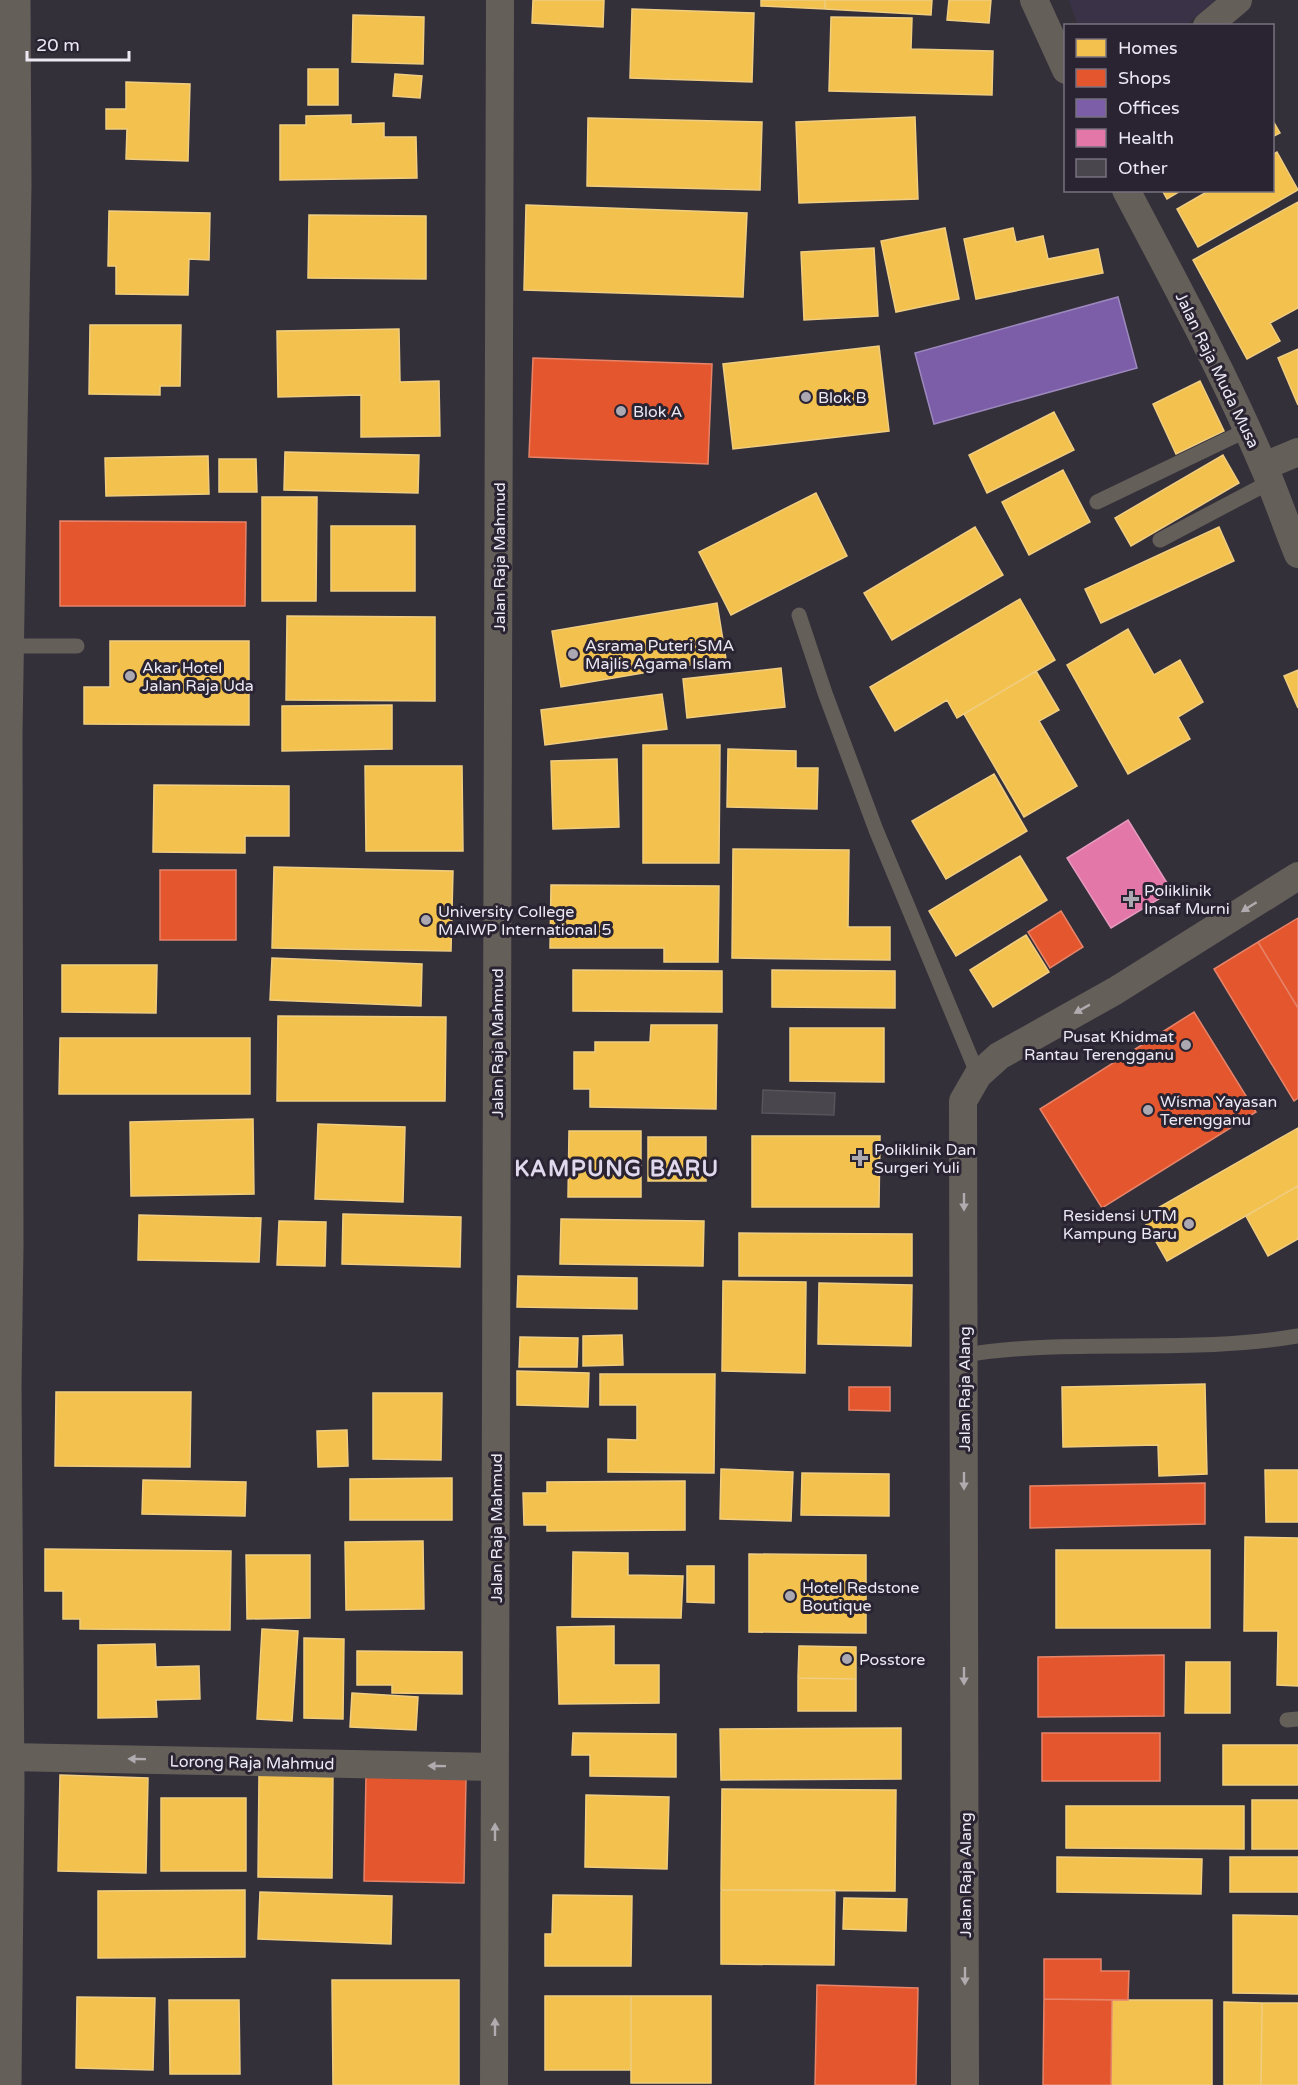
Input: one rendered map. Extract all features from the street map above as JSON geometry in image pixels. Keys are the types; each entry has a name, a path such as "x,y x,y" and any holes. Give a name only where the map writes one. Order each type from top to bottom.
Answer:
{"street":[{"name":"Jalan Raja Mahmud","path":"494,2085 500,0"},
{"path":"1034,0 1064,68"},
{"path":"1209,24 1238,0"},
{"path":"5,2085 8,1757 4,1655 7,1246 3,733 8,646 15,185 10,14"},
{"name":"Jalan Raja Muda Musa","path":"1127,192 1199,329 1247,430 1298,554"},
{"path":"1267,474 1298,452"},
{"name":"Jalan Raja Alang","path":"965,2085 963,1101 978,1075 999,1056 1115,991 1298,876"},
{"name":"Lorong Raja Mahmud","path":"8,1757 495,1767"}],"lane":[{"path":"1097,502 1247,430"},
{"path":"1160,540 1267,474"},
{"path":"799,615 825,693 876,830 978,1075"},
{"path":"8,646 77,646"},
{"path":"964,1355 1038,1348 1221,1343 1298,1336"}],"shaded area":[{"path":"1069,0 1215,0 1187,24 1077,24"}],"building: Homes":[{"path":"533,0 604,0 603,27 532,23"},
{"path":"761,0 825,0 825,9 761,6"},
{"path":"825,0 932,0 931,15 825,9"},
{"path":"949,0 991,0 989,23 947,20"},
{"path":"632,9 754,13 752,82 630,78"},
{"path":"353,15 424,17 423,64 352,62"},
{"path":"831,17 912,18 911,49 993,51 992,95 829,91"},
{"path":"308,69 338,69 338,105 308,105"},
{"path":"395,74 422,76 420,98 393,96"},
{"path":"126,82 190,84 188,161 126,159 127,129 106,129 106,109 126,109"},
{"path":"351,115 351,124 384,123 384,137 416,137 417,178 280,180 280,125 306,125 306,116"},
{"path":"915,117 918,199 799,203 796,122"},
{"path":"588,118 762,122 760,190 587,186"},
{"path":"1274,122 1280,133 1274,136"},
{"path":"1277,152 1298,190 1198,247 1177,209 1207,192 1274,192 1274,154"},
{"path":"1163,192 1179,192 1167,199"},
{"path":"1298,202 1298,308 1270,323 1280,341 1247,359 1193,260"},
{"path":"526,205 747,213 743,297 524,290"},
{"path":"109,211 210,213 209,260 189,259 188,295 116,294 116,266 108,266"},
{"path":"309,215 426,216 426,279 308,278"},
{"path":"945,228 959,299 896,312 881,241"},
{"path":"1013,228 1016,242 1043,236 1048,259 1098,249 1103,273 976,299 964,239"},
{"path":"874,248 878,316 804,320 801,252"},
{"path":"90,325 181,325 180,386 160,386 160,395 89,394"},
{"path":"399,329 400,382 439,381 440,436 361,437 361,395 278,397 277,331"},
{"name":"Blok B","path":"879,346 889,431 733,449 723,364"},
{"path":"1298,349 1298,405 1278,358"},
{"path":"1200,381 1224,431 1176,454 1153,404"},
{"path":"1054,412 1074,450 987,493 969,455"},
{"path":"285,452 419,455 418,493 284,490"},
{"path":"1223,455 1239,483 1131,546 1115,518"},
{"path":"208,456 209,494 106,496 105,458"},
{"path":"219,459 256,459 257,492 219,492"},
{"path":"1063,470 1090,522 1029,555 1002,502"},
{"path":"816,493 847,556 731,615 699,552"},
{"path":"262,497 317,497 316,601 262,601"},
{"path":"331,526 415,526 415,591 331,591"},
{"path":"975,527 1003,575 892,640 864,593"},
{"path":"1219,527 1234,561 1101,623 1085,589"},
{"path":"1020,599 1055,660 957,718 947,700 895,731 870,687"},
{"path":"717,603 726,659 561,687 552,631"},
{"path":"287,616 435,617 435,701 286,700"},
{"path":"1128,629 1154,675 1180,660 1203,702 1178,717 1190,739 1128,774 1067,665"},
{"path":"110,641 249,641 249,725 84,724 84,687 110,687"},
{"path":"781,668 785,707 687,718 683,679"},
{"path":"1298,670 1298,708 1284,676"},
{"path":"1036,671 1059,710 1039,721 1077,786 1024,817 964,714"},
{"path":"662,694 667,729 545,745 541,710"},
{"path":"392,705 392,749 282,751 282,706"},
{"path":"643,745 720,745 719,863 643,863"},
{"path":"728,749 796,751 796,768 818,768 817,809 727,807"},
{"path":"617,759 619,827 553,829 551,761"},
{"path":"365,766 462,766 463,851 366,851"},
{"path":"994,774 1027,831 946,879 912,821"},
{"path":"154,785 289,786 289,836 245,836 245,853 153,852"},
{"path":"733,849 849,850 848,927 890,927 890,960 732,958"},
{"path":"1020,856 1047,900 956,956 929,911"},
{"path":"274,867 453,871 451,951 272,948"},
{"path":"551,885 719,886 718,962 664,962 664,948 550,948"},
{"path":"1026,935 1049,972 993,1007 970,970"},
{"path":"272,958 422,964 421,1006 270,1000"},
{"path":"62,965 157,965 156,1013 62,1012"},
{"path":"573,970 722,971 722,1012 573,1011"},
{"path":"772,970 895,971 895,1008 772,1007"},
{"path":"278,1016 446,1017 445,1101 277,1101"},
{"path":"651,1025 717,1025 716,1109 590,1107 590,1089 574,1089 574,1052 595,1052 595,1042 650,1042"},
{"path":"790,1028 884,1028 884,1082 790,1081"},
{"path":"60,1038 250,1038 250,1094 59,1094"},
{"path":"253,1119 254,1194 131,1196 130,1122"},
{"path":"318,1124 405,1127 403,1202 315,1199"},
{"path":"1298,1128 1298,1186 1167,1261 1142,1217"},
{"path":"569,1131 641,1131 641,1197 568,1197"},
{"path":"752,1136 880,1136 879,1207 752,1207"},
{"path":"648,1137 706,1137 706,1181 648,1181"},
{"path":"1298,1186 1298,1239 1268,1256 1246,1216"},
{"path":"343,1214 461,1217 460,1267 342,1264"},
{"path":"139,1215 261,1218 259,1262 138,1260"},
{"path":"561,1219 704,1221 703,1266 560,1264"},
{"path":"279,1221 326,1222 325,1266 277,1265"},
{"path":"739,1233 912,1234 912,1276 739,1276"},
{"path":"518,1276 637,1278 637,1309 517,1307"},
{"path":"723,1281 806,1282 805,1373 722,1371"},
{"path":"819,1283 912,1285 911,1346 818,1344"},
{"path":"622,1335 623,1365 583,1366 583,1336"},
{"path":"520,1337 578,1338 577,1367 519,1367"},
{"path":"517,1371 589,1373 588,1407 517,1405"},
{"path":"600,1374 715,1374 714,1473 608,1472 608,1439 637,1440 637,1405 600,1405"},
{"path":"1205,1384 1207,1474 1159,1476 1158,1445 1063,1447 1062,1387"},
{"path":"56,1392 191,1392 190,1467 55,1466"},
{"path":"373,1393 442,1393 441,1460 373,1459"},
{"path":"347,1430 348,1466 318,1467 317,1431"},
{"path":"721,1469 793,1472 791,1521 720,1519"},
{"path":"1265,1470 1298,1470 1298,1522 1266,1522"},
{"path":"802,1473 889,1474 889,1516 801,1515"},
{"path":"452,1478 452,1520 350,1520 350,1479"},
{"path":"143,1480 246,1482 245,1516 142,1514"},
{"path":"685,1481 685,1530 547,1531 547,1525 524,1525 523,1493 547,1493 547,1482"},
{"path":"1245,1537 1298,1538 1298,1686 1277,1685 1278,1631 1244,1631"},
{"path":"423,1541 424,1609 346,1610 345,1542"},
{"path":"45,1549 231,1551 230,1630 80,1629 80,1619 63,1619 63,1591 45,1591"},
{"path":"1056,1550 1210,1550 1210,1628 1056,1628"},
{"path":"573,1552 628,1553 628,1575 683,1576 681,1618 572,1617"},
{"path":"749,1554 866,1555 866,1633 749,1632"},
{"path":"246,1555 310,1555 310,1618 247,1619"},
{"path":"687,1566 714,1566 714,1603 687,1602"},
{"path":"614,1626 614,1665 659,1665 659,1703 559,1704 557,1627"},
{"path":"262,1629 298,1631 292,1721 257,1719"},
{"path":"304,1638 344,1639 343,1719 304,1718"},
{"path":"155,1644 156,1667 199,1666 200,1699 156,1700 157,1717 98,1718 98,1645"},
{"path":"799,1646 856,1647 856,1679 798,1678"},
{"path":"357,1651 462,1652 462,1694 392,1693 392,1685 357,1685"},
{"path":"1186,1662 1230,1662 1230,1713 1185,1713"},
{"path":"798,1678 856,1679 856,1711 798,1711"},
{"path":"352,1693 418,1697 416,1730 350,1727"},
{"path":"901,1728 901,1779 721,1780 720,1729"},
{"path":"573,1733 676,1734 676,1777 590,1776 590,1755 572,1755"},
{"path":"1223,1745 1298,1745 1298,1785 1223,1785"},
{"path":"259,1774 333,1775 332,1878 258,1877"},
{"path":"60,1775 148,1778 146,1873 58,1871"},
{"path":"722,1789 896,1790 895,1891 721,1890"},
{"path":"586,1795 669,1797 667,1869 585,1867"},
{"path":"161,1798 246,1798 246,1871 161,1871"},
{"path":"1252,1800 1298,1800 1298,1849 1252,1849"},
{"path":"1066,1806 1244,1806 1244,1849 1066,1848"},
{"path":"1057,1857 1202,1859 1201,1894 1057,1892"},
{"path":"1230,1857 1298,1857 1298,1892 1230,1892"},
{"path":"245,1890 245,1957 98,1958 98,1891"},
{"path":"721,1890 835,1890 834,1965 721,1964"},
{"path":"260,1892 392,1896 391,1944 258,1939"},
{"path":"553,1895 632,1896 631,1966 545,1966 545,1934 552,1934"},
{"path":"844,1898 907,1899 906,1931 843,1929"},
{"path":"1233,1915 1298,1916 1298,1994 1233,1993"},
{"path":"332,1980 459,1980 459,2085 333,2085"},
{"path":"545,1996 631,1996 631,2070 545,2070"},
{"path":"631,1996 711,1996 711,2083 631,2083"},
{"path":"77,1997 155,1998 153,2070 76,2068"},
{"path":"169,2000 239,2000 240,2074 170,2074"},
{"path":"1112,2000 1212,2000 1212,2085 1111,2085"},
{"path":"1224,2002 1262,2003 1261,2085 1224,2085"},
{"path":"1262,2003 1298,2003 1298,2085 1261,2085"}],"building: Shops":[{"name":"Blok A","path":"533,358 712,364 708,464 529,457"},
{"path":"60,521 246,522 245,606 60,606"},
{"path":"160,870 236,870 236,940 160,940"},
{"path":"1061,911 1083,947 1050,968 1028,932"},
{"path":"1298,918 1298,1008 1258,942"},
{"path":"1258,942 1298,1008 1298,1098 1294,1101 1214,969"},
{"name":"Wisma Yayasan Terengganu","path":"1194,1012 1256,1112 1102,1208 1040,1109"},
{"path":"849,1387 890,1387 890,1411 849,1410"},
{"path":"1205,1483 1205,1524 1030,1528 1030,1486"},
{"path":"1164,1655 1164,1716 1038,1717 1038,1657"},
{"path":"1042,1733 1160,1733 1160,1781 1042,1781"},
{"path":"366,1776 466,1779 464,1883 364,1881"},
{"path":"1044,1959 1101,1959 1101,1971 1129,1971 1128,2000 1044,1999"},
{"path":"817,1985 918,1988 916,2085 815,2085"},
{"path":"1044,1999 1112,2000 1111,2085 1043,2085"}],"building: Offices":[{"path":"1118,297 1137,368 934,424 915,353"}],"building: Health":[{"path":"1128,820 1172,891 1111,928 1067,858"}],"building: Other":[{"path":"763,1090 835,1093 834,1115 762,1113"}],"place":[{"name":"Blok B","path":"806,397"},
{"name":"Blok A","path":"621,411"},
{"name":"Asrama Puteri SMA Majlis Agama Islam","path":"573,654"},
{"name":"Akar Hotel Jalan Raja Uda","path":"130,676"},
{"name":"Poliklinik Insaf Murni","path":"1131,899"},
{"name":"University College MAIWP International 5","path":"426,920"},
{"name":"Pusat Khidmat Rantau Terengganu","path":"1186,1045"},
{"name":"Wisma Yayasan Terengganu","path":"1148,1110"},
{"name":"Poliklinik Dan Surgeri Yuli","path":"860,1158"},
{"name":"Residensi UTM Kampung Baru","path":"1189,1224"},
{"name":"Hotel Redstone Boutique","path":"790,1596"},
{"name":"Posstore","path":"847,1659"}],"district":[{"name":"KAMPUNG BARU","path":"617,1168"}]}
